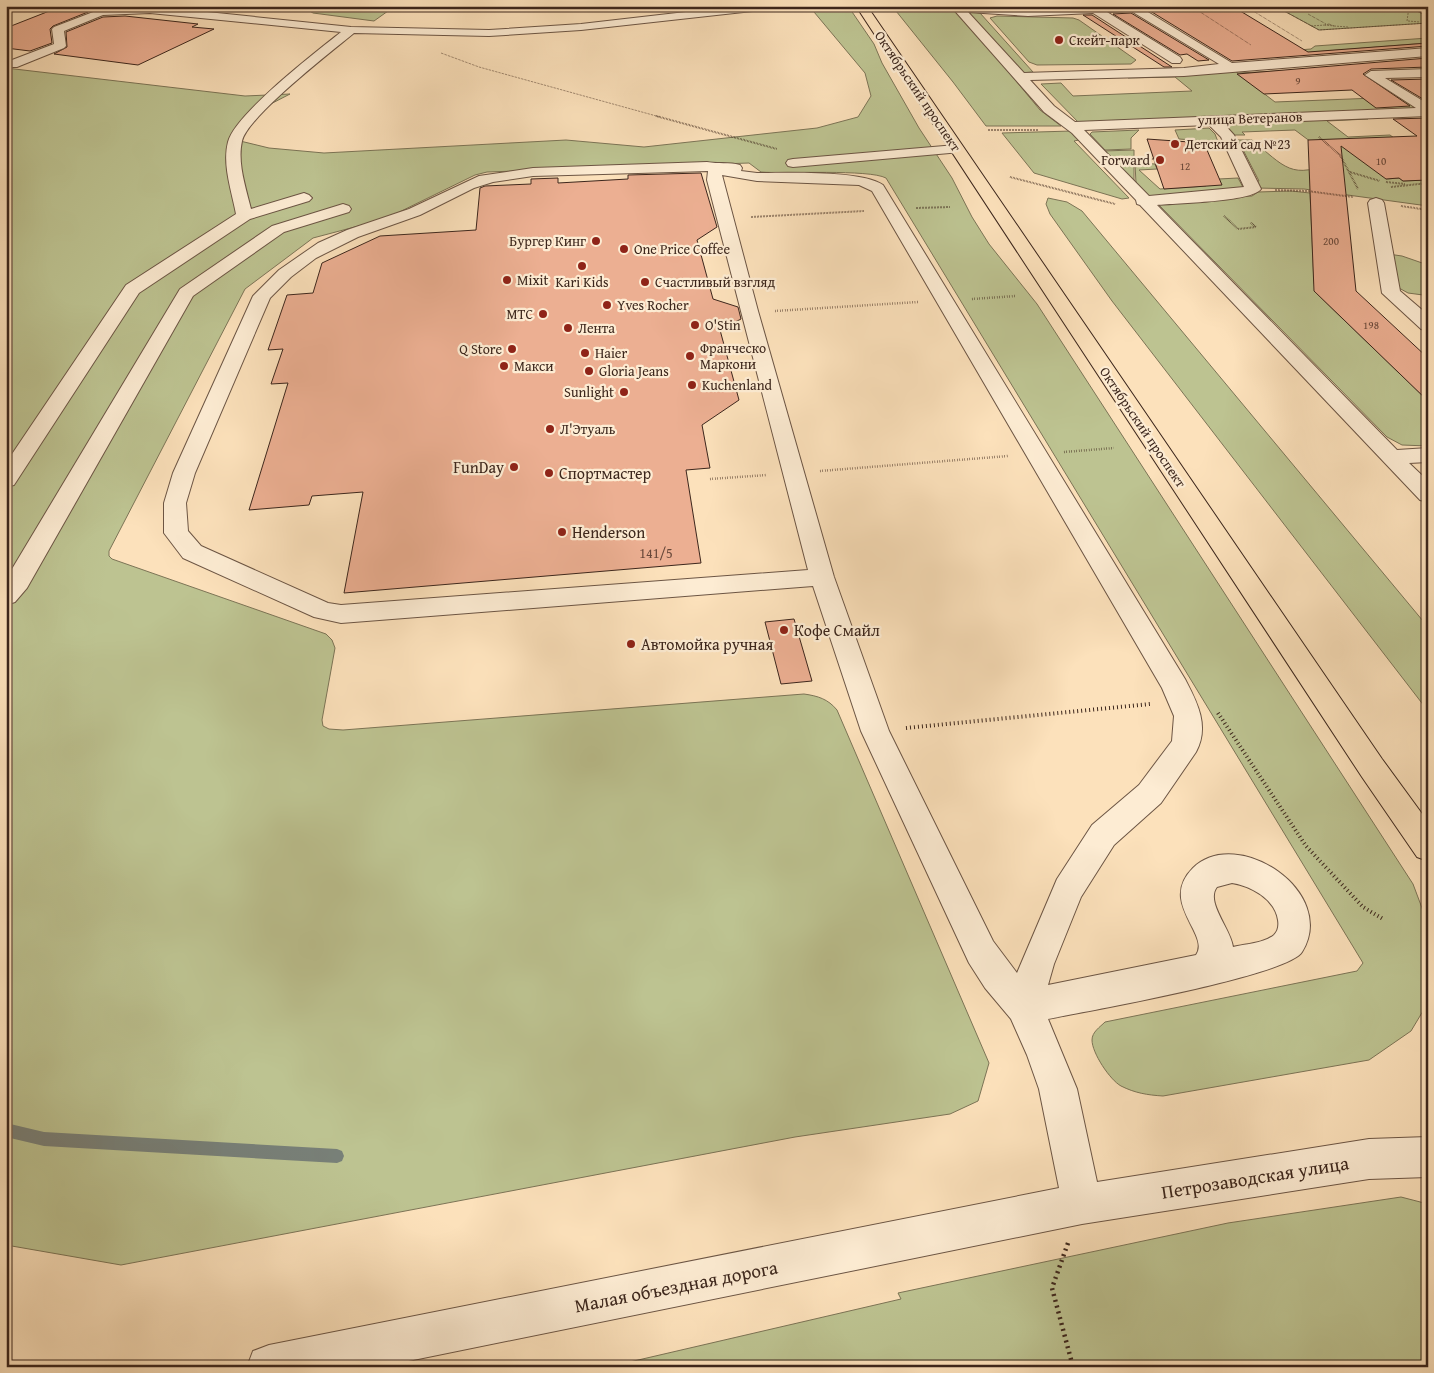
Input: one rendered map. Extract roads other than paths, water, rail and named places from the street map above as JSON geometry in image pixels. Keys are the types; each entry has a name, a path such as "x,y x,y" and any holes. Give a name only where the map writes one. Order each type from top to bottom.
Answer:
{"main road":[{"name":"Октябрьский проспект","path":"860,6 1366,760 1428,847"}],"street":[{"path":"6,63 13,64 60,46 58,29 101,12 154,8 351,30 489,32 536,31 770,6"},
{"path":"936,6 1028,13 1131,7 1226,65"},
{"path":"959,8 1019,78 1049,109 1072,126 1428,495"},
{"path":"1093,8 1176,60"},
{"path":"244,216 233,155 235,138 249,120 273,96 351,30"},
{"path":"1019,78 1184,72 1226,65 1428,52"},
{"path":"1226,65 1243,54"},
{"path":"1428,73 1371,75 1428,111"},
{"path":"1402,94 1428,93"},
{"name":"улица Ветеранов","path":"1072,126 1428,111"},
{"path":"1143,201 1244,193 1253,189 1227,134 1212,120"},
{"path":"822,576 341,614 323,611 192,552 176,534 175,503 184,473 262,296 272,284 290,269 319,249 367,228 421,209 485,179 533,172 688,166 719,169 956,149"},
{"path":"719,169 739,175 859,180 871,183 878,188 1175,686 1188,716 1186,744 1150,794 1104,835 1068,889 1037,964 1024,1007"},
{"path":"719,169 715,172 715,180 756,312 794,473 822,576 875,731 981,952 996,976 1024,1007 1044,1050 1058,1089 1082,1204"},
{"path":"6,480 132,290 244,216 304,198"},
{"path":"1376,202 1391,293 1428,325"},
{"path":"6,596 18,582 186,293 278,229 342,209"},
{"path":"1392,457 1428,455"},
{"path":"1024,1007 1207,970"},
{"name":"Петрозаводская улица","path":"1082,1204 1369,1159 1428,1157"},
{"name":"Малая объездная дорога","path":"269,1367 1082,1204"}],"waterway":[{"path":"6,1130 44,1139 337,1156"}],"place":[{"name":"Скейт-парк","path":"1059,40"},
{"name":"Детский сад №23","path":"1175,144"},
{"name":"Forward","path":"1160,160"},
{"name":"Бургер Кинг","path":"596,241"},
{"name":"One Price Coffee","path":"624,249"},
{"name":"Kari Kids","path":"582,266"},
{"name":"Mixit","path":"507,280"},
{"name":"Счастливый взгляд","path":"645,282"},
{"name":"Yves Rocher","path":"607,305"},
{"name":"МТС","path":"543,314"},
{"name":"O'Stin","path":"695,325"},
{"name":"Лента","path":"568,328"},
{"name":"Q Store","path":"512,349"},
{"name":"Haier","path":"585,353"},
{"name":"Франческо Маркони","path":"690,356"},
{"name":"Макси","path":"504,366"},
{"name":"Gloria Jeans","path":"589,371"},
{"name":"Kuchenland","path":"692,385"},
{"name":"Sunlight","path":"624,392"},
{"name":"Л'Этуаль","path":"550,429"},
{"name":"FunDay","path":"514,467"},
{"name":"Спортмастер","path":"549,473"},
{"name":"Henderson","path":"562,532"},
{"name":"Кофе Смайл","path":"784,630"},
{"name":"Автомойка ручная","path":"631,644"}]}
